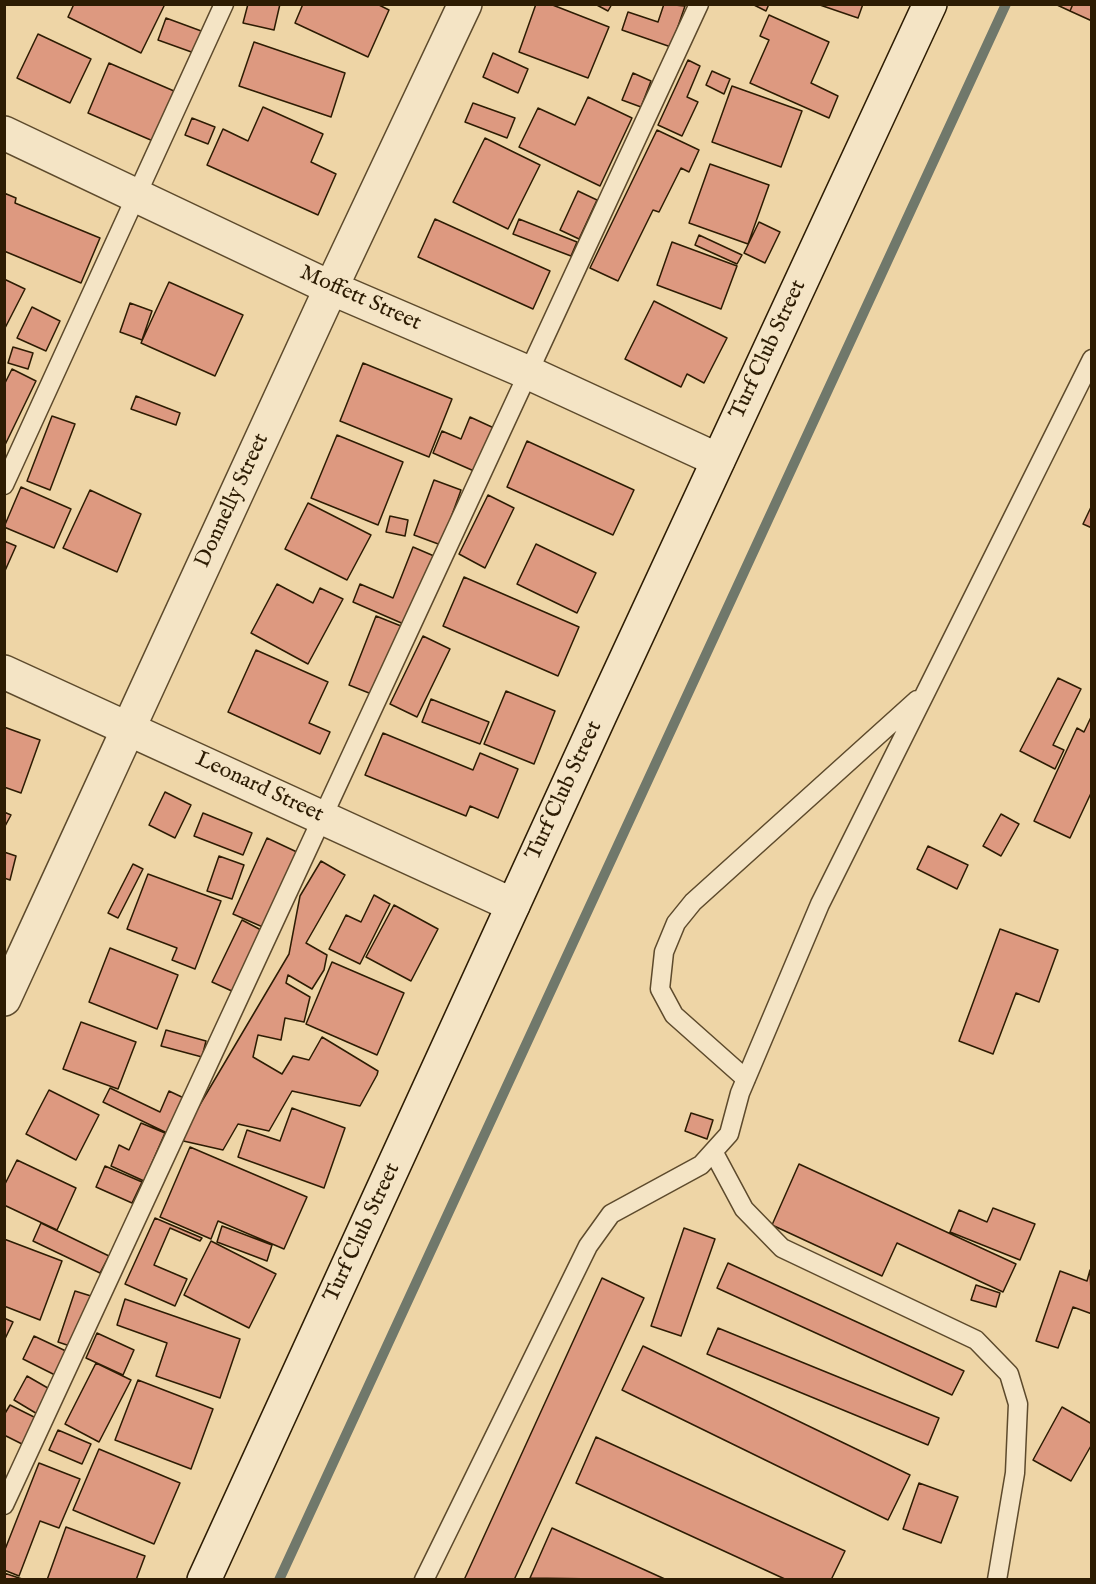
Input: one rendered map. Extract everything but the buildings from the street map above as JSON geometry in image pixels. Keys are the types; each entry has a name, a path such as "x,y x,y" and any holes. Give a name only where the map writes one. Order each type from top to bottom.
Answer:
{"street":[{"name":"Donnelly Street","path":"4,999 131,728 331,288 465,4"},
{"name":"Turf Club Street","path":"204,1580 930,4"},
{"name":"Moffett Street","path":"4,133 137,194 331,288 529,373 718,460"},
{"name":"Leonard Street","path":"4,672 131,728 513,905"}],"lane":[{"path":"4,485 224,4"},
{"path":"4,1504 699,4"},
{"path":"424,1580 588,1246 611,1214 649,1192 690,1173 714,1153 729,1134 746,1079 820,904 1092,359"},
{"path":"746,1079 674,1014 660,989 664,952 676,923 693,902 925,692"},
{"path":"714,1153 744,1209 782,1248 976,1340 1010,1374 1018,1404 1015,1473 997,1580"}],"waterway":[{"path":"279,1580 1006,4"}]}
